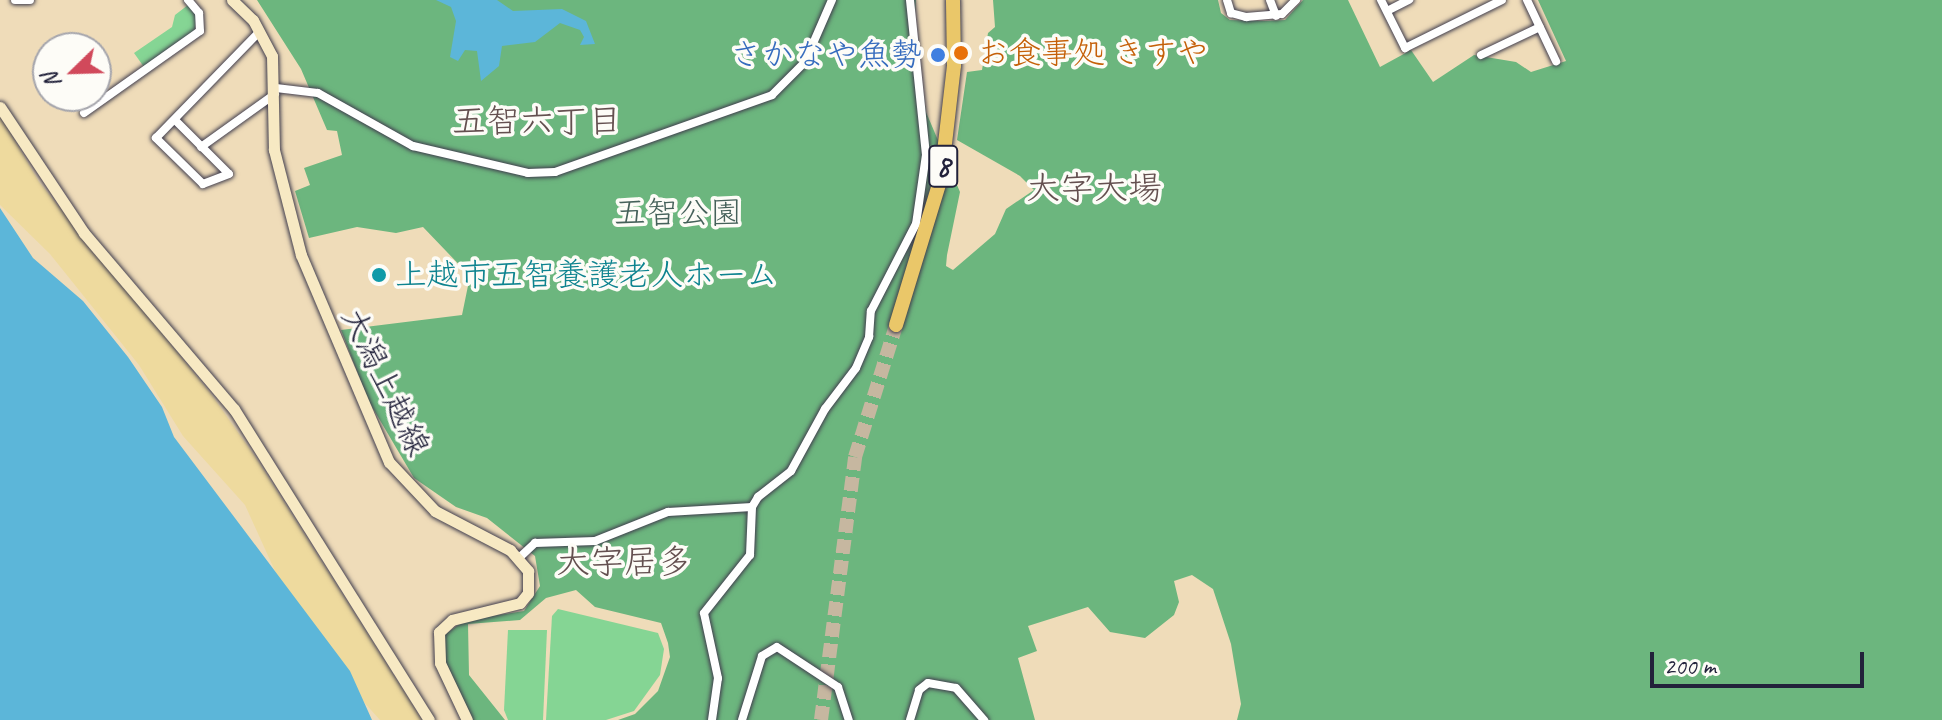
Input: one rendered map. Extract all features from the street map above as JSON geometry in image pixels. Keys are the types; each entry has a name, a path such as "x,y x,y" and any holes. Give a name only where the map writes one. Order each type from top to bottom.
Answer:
{"highway":[{"name":"8","path":"896,325 941,178 954,65 953,0"}],"main road":[{"name":"大潟上越線","path":"232,0 260,31 272,56 276,91 274,150 301,255 389,462 435,511 520,557"},
{"path":"0,107 84,233 234,409 429,720"},
{"path":"467,720 442,670 437,638 452,620 507,610 526,598 528,571 520,557"}],"street":[{"path":"15,0 30,0"},
{"path":"84,113 200,31 199,13 188,0"},
{"path":"201,147 276,91 318,93 413,146 528,173 555,172 772,95 805,62 832,0"},
{"path":"520,557 535,543 595,541 668,512 752,507 791,471 825,409 856,368 869,337 871,311 916,224 926,155 910,0"},
{"path":"1227,0 1227,8 1238,15 1276,16 1296,0"},
{"path":"1270,0 1276,16"},
{"path":"1381,0 1405,48 1502,0"},
{"path":"1387,11 1409,0"},
{"path":"1527,0 1556,61"},
{"path":"1481,55 1540,27"},
{"path":"175,120 229,174 203,184 156,138 260,31"},
{"path":"712,720 718,678 704,613 750,555 752,507"},
{"path":"742,720 762,656 777,647 838,687 849,720"},
{"path":"910,720 919,690 928,683 956,688 984,720"}],"green space":[{"name":"五智公園","path":"257,0 916,0 914,27 926,112 960,192 946,266 953,270 995,234 1006,209 1034,190 1020,176 957,140 967,72 982,70 988,33 995,27 993,0 1218,0 1221,13 1230,20 1265,21 1285,20 1303,0 1348,0 1380,67 1411,50 1433,82 1474,55 1516,62 1531,72 1566,61 1538,0 1942,0 1942,720 1237,720 1241,704 1231,644 1213,589 1192,575 1174,581 1179,602 1174,615 1145,638 1110,632 1088,607 1028,626 1037,651 1018,658 1035,720 618,720 635,714 658,691 670,657 668,643 661,623 595,607 576,590 546,598 520,620 468,624 469,675 505,720 473,720 444,661 443,636 465,620 524,611 540,586 535,556 487,518 456,507 414,478 368,400 341,330 462,315 470,276 423,227 396,233 357,227 309,238 295,191 310,185 304,168 342,155 337,131 327,130 301,69"},
{"path":"188,5 197,16 194,33 144,67 134,53 172,27 175,15"},
{"path":"558,609 658,633 664,649 660,675 634,711 606,720 546,720 552,616"},
{"path":"508,630 547,630 543,720 508,720 504,710"}],"sand":[{"path":"0,115 39,182 211,394 256,458 422,720 380,720 337,672 290,604 245,505 183,436 139,365 50,254 0,205"}],"water":[{"path":"436,0 497,0 513,11 562,9 586,21 595,44 580,45 584,37 580,30 560,23 535,42 502,46 499,66 481,81 477,51 465,50 458,61 450,57 456,21 451,7"},
{"path":"0,208 33,258 83,301 128,357 162,407 174,437 350,671 372,720 0,720"}],"tunnel":[{"path":"821,720 855,457 896,325"}],"place":[{"name":"お食事処 きすや","path":"961,53"},
{"name":"さかなや魚勢","path":"938,55"},
{"name":"上越市五智養護老人ホーム","path":"379,275"}],"district":[{"name":"五智六丁目","path":"537,121"},
{"name":"大字大場","path":"1094,188"},
{"name":"大字居多","path":"624,562"}]}
